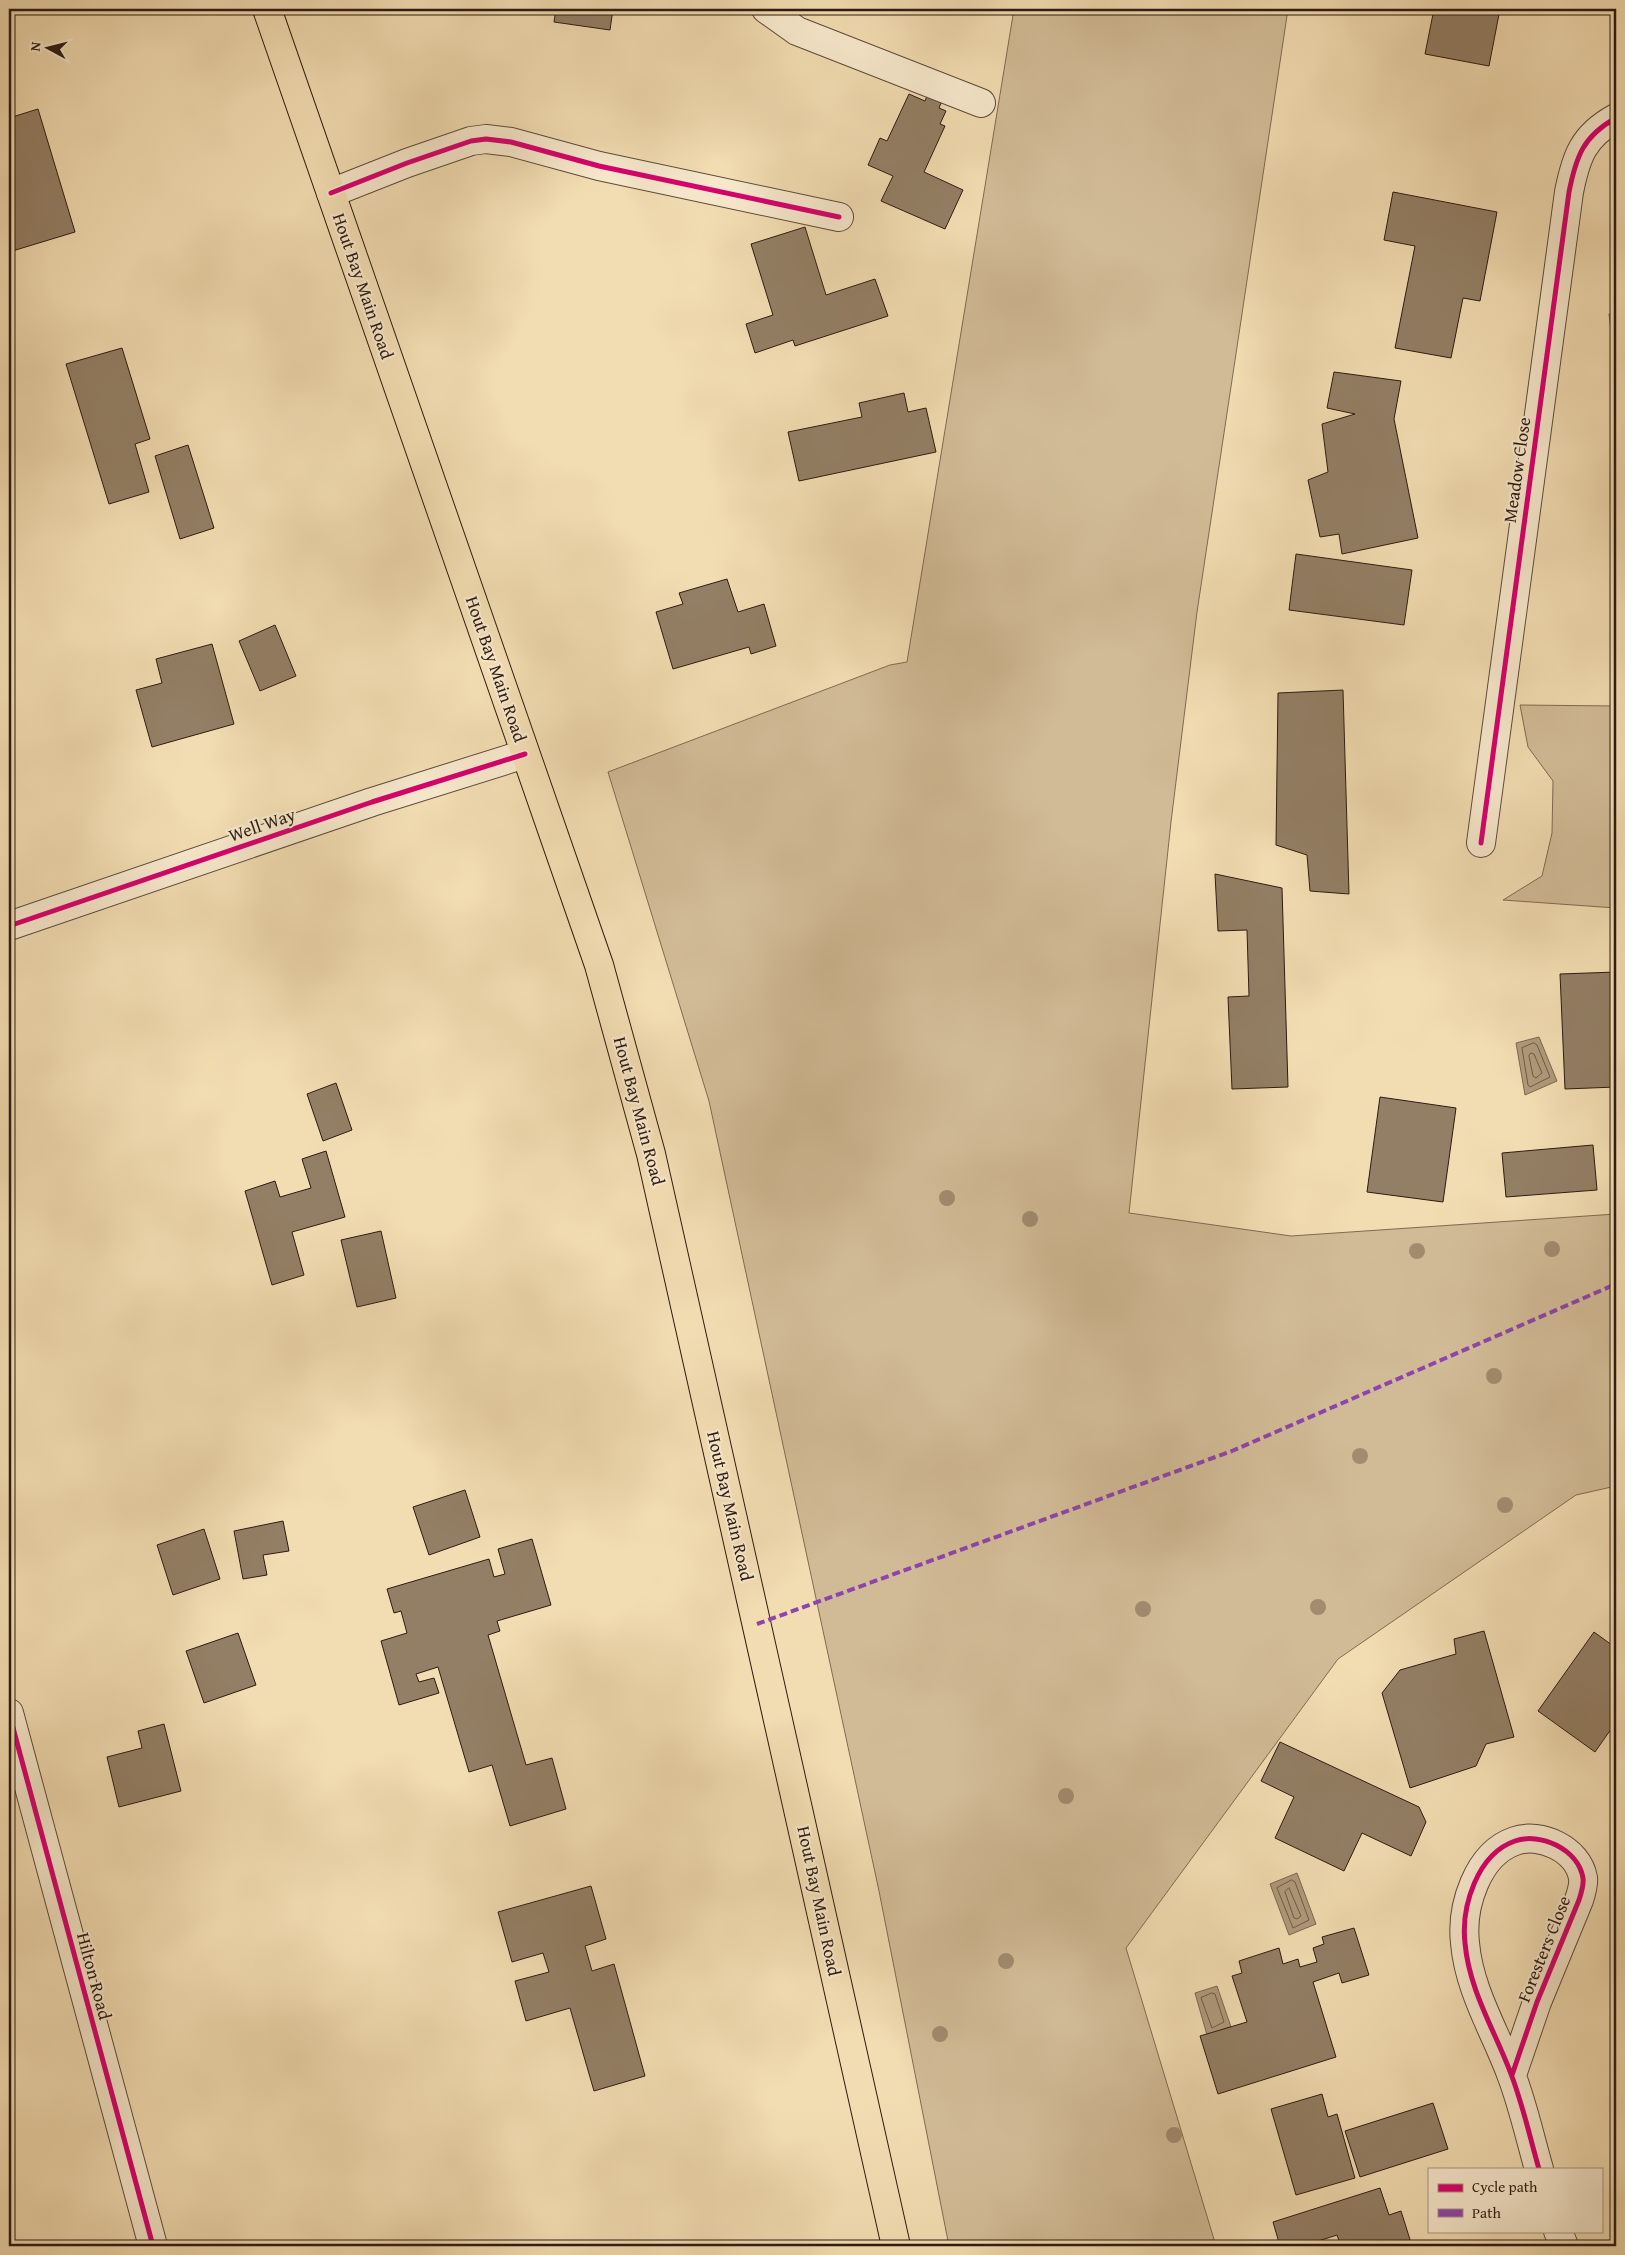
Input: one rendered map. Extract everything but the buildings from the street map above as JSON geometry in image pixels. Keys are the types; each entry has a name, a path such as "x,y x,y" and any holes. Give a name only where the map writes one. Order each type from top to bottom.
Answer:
{"main road":[{"name":"Hout Bay Main Road","path":"267,9 599,965 651,1154 896,2246"}],"street":[{"path":"766,9 797,31 981,102"},
{"name":"Meadow Close","path":"1482,843 1569,192 1576,160 1590,137 1604,124 1616,118"},
{"path":"331,193 407,163 471,141 486,140 511,142 599,166 839,218"},
{"name":"Well Way","path":"9,926 372,802 525,754"},
{"name":"Hilton Road","path":"9,1713 153,2246"},
{"name":"Foresters Close","path":"1512,2075 1537,2002 1579,1900 1582,1886 1583,1877 1573,1858 1564,1850 1541,1838 1530,1837 1514,1841 1502,1847 1493,1856 1472,1889 1464,1920 1468,1964 1474,1987 1512,2075 1539,2168"},
{"path":"1558,2232 1564,2246"}],"shaded area":[{"path":"1014,9 1288,9 1197,612 1171,822 1129,1213 1291,1236 1616,1214 1616,1486 1576,1495 1338,1659 1126,1948 1216,2246 949,2246 879,1891 709,1101 608,772 890,665 907,662"},
{"path":"1520,705 1616,706 1616,908 1503,900 1542,876 1552,833 1553,781 1528,747"}],"water":[{"path":"1616,313 1616,363 1615,363 1609,314"},
{"path":"1539,1037 1557,1081 1525,1095 1516,1043"},
{"path":"1297,1873 1316,1924 1289,1935 1270,1884"},
{"path":"1217,1986 1231,2027 1207,2035 1195,1993"}],"marked path":[{"path":"757,1624 1232,1451 1616,1284"}],"cycle path":[{"path":"1481,843 1569,192 1578,158 1588,140 1616,118"},
{"path":"331,193 407,163 471,141 486,139 511,142 599,166 839,217"},
{"path":"9,926 372,802 525,754"},
{"path":"9,1713 153,2246"},
{"path":"1512,2075 1537,2002 1579,1900 1583,1884 1580,1868 1566,1851 1546,1841 1535,1839 1515,1841 1502,1848 1481,1869 1469,1898 1464,1929 1467,1960 1477,1994 1515,2086 1539,2168"}]}
